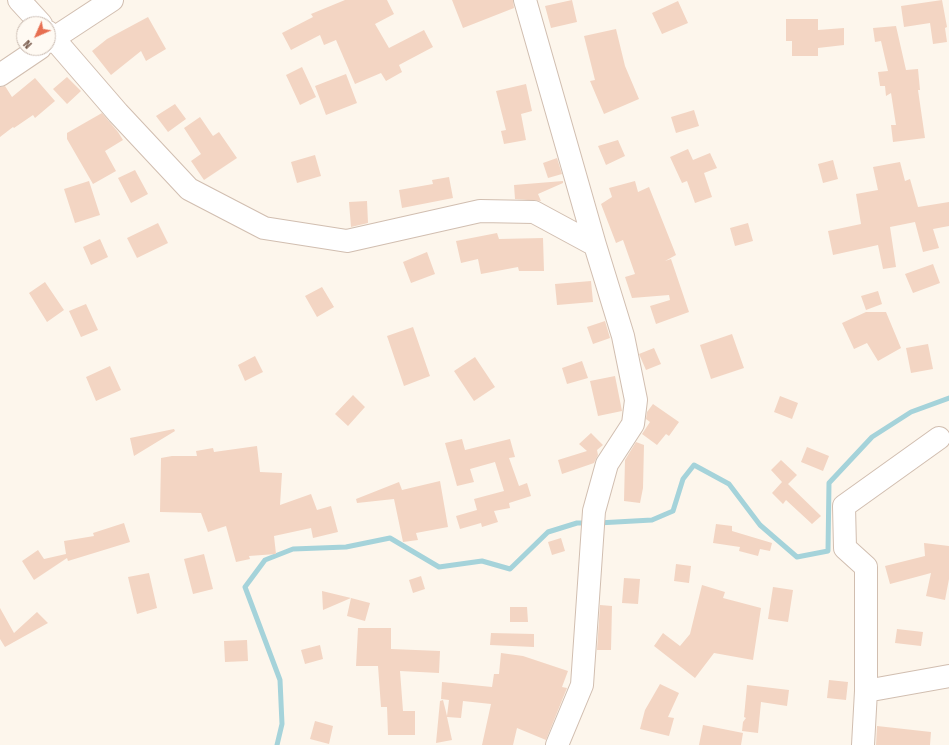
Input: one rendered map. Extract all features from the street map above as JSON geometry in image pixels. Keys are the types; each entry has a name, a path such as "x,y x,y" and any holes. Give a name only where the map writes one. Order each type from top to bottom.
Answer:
{"street":[{"path":"19,0 31,16"},
{"path":"56,31 112,0"},
{"path":"525,0 594,245 623,336 636,400 633,424 607,464 594,511 582,685 557,745"},
{"path":"56,48 189,189 264,228 347,240 480,211 534,212 594,245"},
{"path":"0,75 23,56"},
{"path":"863,745 866,691 866,567 845,548 844,506 939,438"},
{"path":"866,691 949,676"}],"building":[{"path":"345,0 387,0 394,14 375,24 389,48 424,30 433,47 399,65 402,72 386,81 381,73 355,84 336,40 324,45 320,35 291,50 282,33 313,17 311,14"},
{"path":"452,0 513,0 514,8 463,28"},
{"path":"572,0 577,22 551,28 545,6"},
{"path":"942,0 947,27 945,28 947,42 933,44 930,23 904,27 901,6"},
{"path":"678,1 688,23 662,34 652,13"},
{"path":"148,17 166,49 146,61 141,51 111,75 92,51 107,39"},
{"path":"786,19 818,19 818,30 844,28 844,45 818,48 818,56 792,56 792,41 786,41"},
{"path":"896,26 906,70 918,69 920,90 918,90 925,138 893,142 891,125 896,125 891,93 886,96 885,86 880,86 878,72 888,71 881,41 875,42 873,28"},
{"path":"616,29 625,66 639,99 604,114 590,81 595,80 584,36"},
{"path":"302,67 316,97 300,105 286,75"},
{"path":"346,74 357,103 326,115 315,86"},
{"path":"67,77 81,91 67,104 53,89"},
{"path":"35,78 55,101 35,118 33,115 0,137 0,87 5,86 12,97"},
{"path":"526,84 532,111 521,114 526,140 504,144 501,131 506,130 496,91"},
{"path":"175,104 186,119 168,132 156,116"},
{"path":"694,110 699,126 676,133 671,117"},
{"path":"102,113 123,140 105,151 116,171 93,184 67,139 67,133"},
{"path":"200,117 213,136 219,132 237,158 204,180 191,161 201,154 184,128"},
{"path":"618,140 625,156 606,165 598,146"},
{"path":"688,149 693,160 710,153 717,168 704,173 712,197 695,203 687,181 682,183 670,157"},
{"path":"315,155 321,176 297,183 291,162"},
{"path":"557,158 562,174 548,178 543,163"},
{"path":"833,160 838,179 823,183 818,164"},
{"path":"900,162 905,181 910,179 918,207 949,202 949,226 933,229 939,248 923,252 915,222 890,227 896,267 883,269 878,245 833,255 828,231 861,224 856,194 878,190 873,167"},
{"path":"135,170 148,194 131,203 118,178"},
{"path":"449,177 453,198 402,208 399,190 433,184 432,180"},
{"path":"89,181 100,215 75,223 64,189"},
{"path":"563,181 563,183 538,194 541,201 515,199 514,185"},
{"path":"635,181 638,192 649,187 676,255 665,261 671,259 689,312 656,324 650,306 670,300 669,295 632,298 625,277 635,274 623,240 616,243 601,204 612,197 609,188"},
{"path":"367,201 368,223 351,227 349,202"},
{"path":"158,223 168,243 137,258 127,238"},
{"path":"748,223 753,241 735,246 730,228"},
{"path":"497,233 499,239 543,238 544,271 519,271 518,267 481,274 478,259 461,263 456,241"},
{"path":"100,239 108,257 91,265 83,247"},
{"path":"427,252 435,274 411,283 403,262"},
{"path":"933,264 940,283 913,293 905,274"},
{"path":"591,281 593,302 557,305 555,284"},
{"path":"45,282 64,310 47,322 29,293"},
{"path":"322,287 334,307 317,317 305,296"},
{"path":"878,291 882,304 866,310 861,296"},
{"path":"86,304 98,330 81,337 69,311"},
{"path":"866,312 886,312 901,348 878,361 867,343 854,349 842,323"},
{"path":"605,321 610,338 593,344 587,327"},
{"path":"413,327 430,376 404,386 387,336"},
{"path":"732,334 744,368 711,379 700,345"},
{"path":"928,344 933,369 911,373 906,348"},
{"path":"654,348 661,364 646,370 639,354"},
{"path":"255,356 263,372 245,381 238,365"},
{"path":"475,357 495,387 474,401 454,371"},
{"path":"582,361 588,378 567,384 562,368"},
{"path":"110,366 121,390 96,401 86,377"},
{"path":"615,376 622,411 598,416 590,381"},
{"path":"353,395 365,407 348,426 335,414"},
{"path":"780,396 798,403 792,419 774,412"},
{"path":"653,404 679,422 669,436 666,434 657,445 642,434 650,422 646,419 647,412"},
{"path":"174,429 175,431 134,456 130,438"},
{"path":"591,433 603,445 597,450 598,455 594,463 562,474 558,460 587,451 579,444"},
{"path":"462,439 465,450 510,439 515,457 509,458 519,486 527,483 531,496 509,503 510,508 494,511 498,522 482,527 481,523 460,529 456,516 477,510 474,499 504,491 495,462 470,469 474,482 457,486 445,443"},
{"path":"636,442 644,445 643,488 640,503 624,501 625,460"},
{"path":"257,446 260,472 282,473 280,505 311,494 317,510 331,506 338,532 313,538 311,528 274,536 276,554 249,556 250,559 236,562 226,526 208,532 201,513 160,512 161,458 172,456 197,456 196,451 213,448 214,452"},
{"path":"807,447 829,456 823,471 801,462"},
{"path":"781,460 797,475 788,484 821,516 812,524 786,500 783,504 772,493 782,482 771,470"},
{"path":"440,481 448,527 416,533 418,540 403,542 394,499 357,503 356,499 399,482 402,490"},
{"path":"124,523 130,542 68,561 67,558 34,580 22,561 38,550 44,559 66,554 64,541 94,536 93,533"},
{"path":"716,524 732,526 732,531 772,543 770,551 760,549 758,556 739,551 740,547 713,543"},
{"path":"561,538 565,551 552,555 548,542"},
{"path":"924,543 949,546 949,579 945,600 926,596 931,573 890,584 885,566 925,556"},
{"path":"204,554 213,589 193,594 184,559"},
{"path":"676,564 691,566 689,583 674,581"},
{"path":"149,573 157,608 137,614 128,577"},
{"path":"421,576 425,589 413,593 409,580"},
{"path":"624,578 640,579 638,604 622,603"},
{"path":"702,585 725,592 723,598 761,608 753,660 714,653 695,678 654,646 663,633 680,646 690,634"},
{"path":"773,587 793,590 788,622 768,619"},
{"path":"322,591 351,598 323,610"},
{"path":"351,598 370,603 365,621 347,616"},
{"path":"600,605 612,606 611,650 597,650"},
{"path":"510,607 527,607 528,622 510,622"},
{"path":"0,608 14,633 37,612 48,623 5,647 0,639"},
{"path":"358,628 391,628 391,649 440,651 439,673 400,671 403,711 415,711 415,735 388,735 387,707 381,707 378,666 356,666"},
{"path":"897,629 923,632 921,646 895,643"},
{"path":"491,633 534,634 534,647 490,645"},
{"path":"247,640 248,661 225,662 224,641"},
{"path":"320,645 323,659 305,664 301,650"},
{"path":"501,653 523,656 568,671 562,687 567,688 546,740 517,728 513,745 482,745 491,704 463,701 461,718 447,717 452,740 436,743 440,701 443,700 447,716 449,700 441,699 442,682 492,687 494,674 499,674"},
{"path":"829,680 848,682 846,700 827,698"},
{"path":"660,684 679,693 668,717 674,718 669,736 640,729 645,710"},
{"path":"747,685 789,690 787,706 761,702 758,733 742,731 743,722 746,718 744,717"},
{"path":"315,721 333,726 329,744 310,739"},
{"path":"703,725 743,733 741,745 699,745"},
{"path":"877,726 931,732 930,745 876,745"}],"waterway":[{"path":"598,523 652,520 673,511 683,479 694,465 729,484 760,525 797,557 828,551 829,483 872,437 911,412 949,398"},
{"path":"277,745 282,724 280,680 245,587 265,560 293,549 346,547 390,538 439,567 482,561 510,569 548,532 577,523 588,523"}]}
